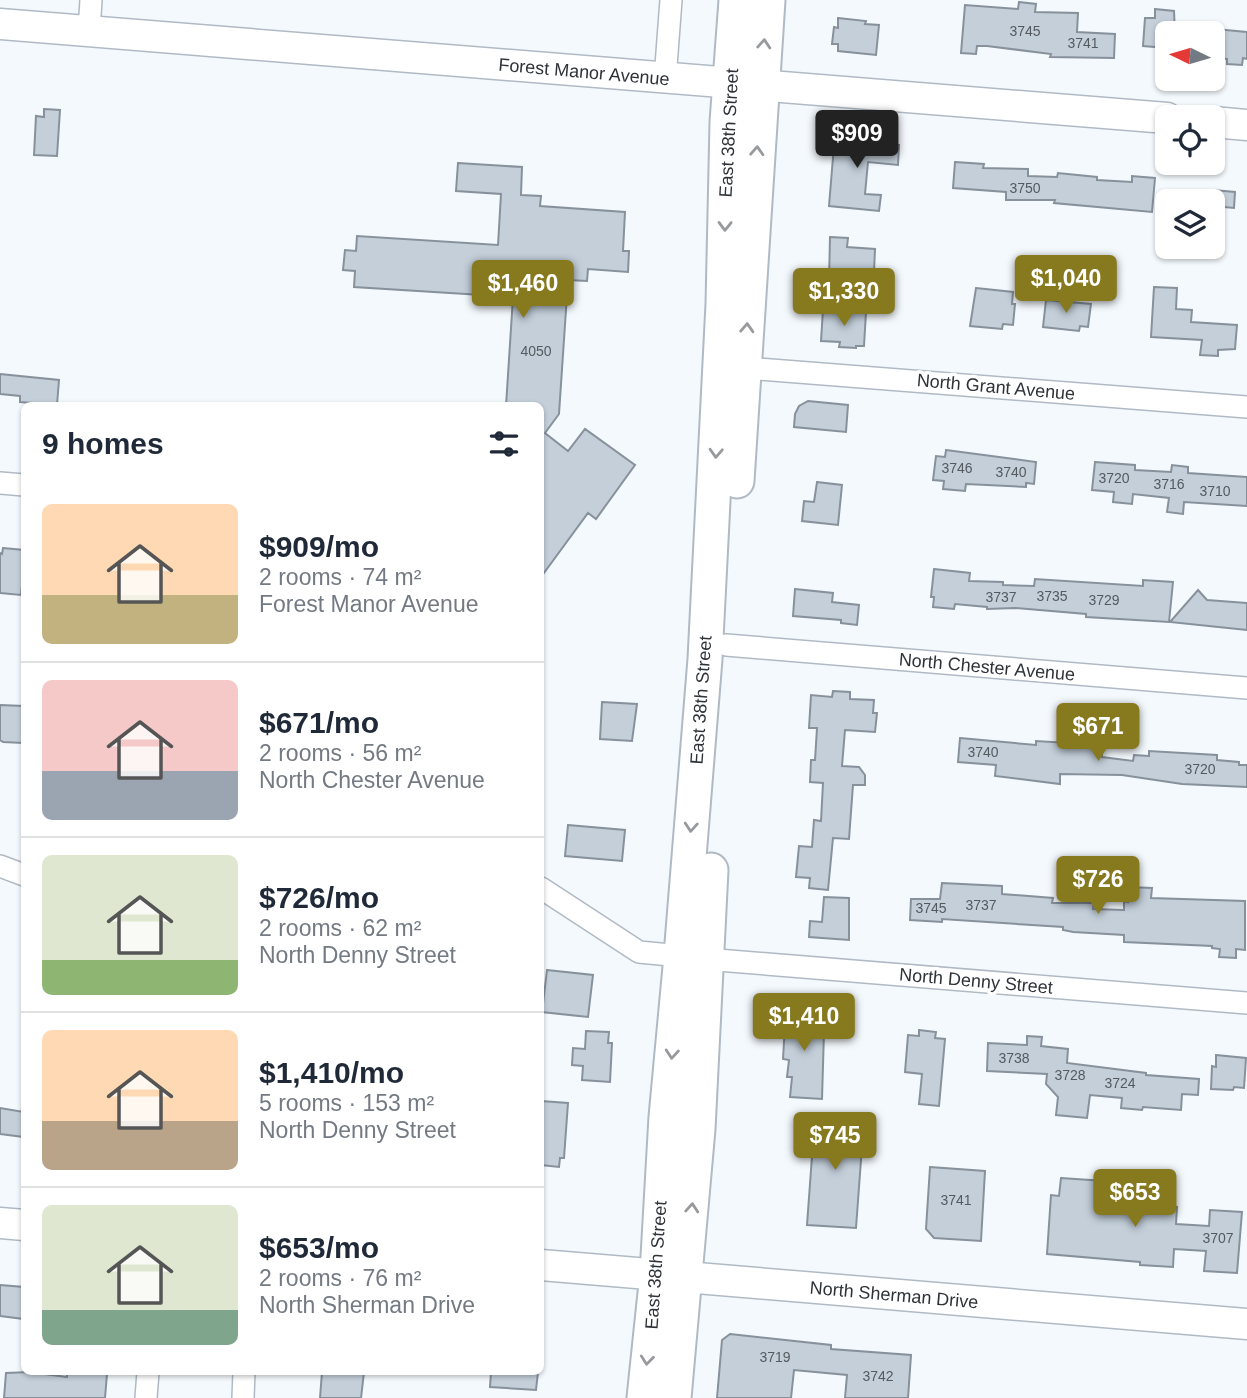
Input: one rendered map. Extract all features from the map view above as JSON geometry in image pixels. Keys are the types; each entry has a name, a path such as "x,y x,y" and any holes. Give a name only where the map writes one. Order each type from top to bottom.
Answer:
{"main road":[{"name":"East 38th Street","path":"693,957 726,645 745,368 746,86 736,0"},
{"name":"East 38th Street","path":"644,1398 697,1141 693,957 723,304 746,86 768,0"},
{"name":"East 38th Street","path":"671,1275 674,1398"}],"street":[{"path":"89,31 91,0"},
{"path":"665,79 671,0"},
{"name":"Forest Manor Avenue","path":"0,24 1155,117"},
{"path":"1225,123 1247,125"},
{"name":"North Grant Avenue","path":"745,368 1247,407"},
{"path":"0,483 21,485"},
{"name":"North Chester Avenue","path":"726,645 1247,688"},
{"path":"0,866 21,874"},
{"name":"North Denny Street","path":"544,890 639,952 1247,1003"},
{"path":"0,1223 21,1225"},
{"name":"North Sherman Drive","path":"544,1265 1247,1324"},
{"path":"146,1398 148,1375"},
{"path":"243,1398 244,1375"}],"building":[{"path":"1019,2 1036,4 1035,12 1078,13 1077,32 1115,34 1114,58 1050,57 1051,54 987,46 977,46 976,54 961,53 965,5 1018,9"},
{"path":"1155,9 1174,11 1174,21 1155,21 1155,47 1143,46 1145,18 1155,18"},
{"path":"838,18 879,25 876,55 838,51 838,44 832,44 834,27 838,28"},
{"path":"1225,30 1247,32 1247,59 1243,58 1242,65 1227,64"},
{"path":"44,109 60,110 57,156 34,155 36,116 44,117"},
{"path":"835,133 874,138 874,143 899,145 898,165 868,162 865,194 881,195 879,211 829,206"},
{"path":"955,162 984,164 983,168 1028,169 1028,176 1057,177 1058,173 1097,177 1097,180 1132,182 1132,176 1155,178 1152,212 1054,203 1055,200 1006,200 1006,192 953,188"},
{"path":"458,163 522,167 521,195 541,196 540,206 625,212 623,251 629,251 628,272 588,269 587,281 568,280 559,414 545,433 568,451 585,429 635,465 596,519 588,513 544,573 544,402 506,402 513,297 354,287 355,271 343,270 345,250 356,251 357,236 498,245 501,194 456,191"},
{"path":"1225,191 1235,192 1234,208 1225,207"},
{"path":"830,237 848,238 847,247 875,249 874,272 862,271 862,282 829,281"},
{"path":"1154,287 1177,288 1176,309 1192,310 1191,322 1237,325 1235,349 1218,350 1218,356 1200,355 1202,340 1151,337"},
{"path":"976,288 1013,292 1013,325 1003,324 1002,329 970,326"},
{"path":"1046,300 1091,304 1088,327 1080,326 1079,331 1043,327"},
{"path":"823,309 866,312 864,346 839,347 840,342 821,341"},
{"path":"0,374 59,380 57,402 20,402 20,396 0,394"},
{"path":"808,401 848,405 846,432 794,427 799,406"},
{"path":"946,450 1036,462 1034,484 1026,483 1026,487 966,484 965,491 943,489 944,481 933,480 936,456 945,457"},
{"path":"1095,462 1135,465 1135,470 1171,472 1172,465 1188,467 1188,473 1247,477 1247,506 1184,502 1183,514 1167,512 1169,498 1133,494 1132,504 1113,502 1114,492 1092,490"},
{"path":"817,482 842,485 838,525 802,521 804,501 814,502"},
{"path":"3,548 21,550 21,595 0,593 0,553 2,554"},
{"path":"934,569 970,573 969,581 1003,582 1003,585 1034,586 1035,579 1143,586 1143,580 1173,582 1169,622 1086,617 1086,614 1015,608 987,609 955,604 954,609 933,607 934,597 931,597"},
{"path":"795,589 833,593 832,602 859,605 857,625 841,623 841,620 793,616"},
{"path":"1198,590 1207,600 1247,603 1247,630 1170,622"},
{"path":"833,691 850,692 850,699 874,700 873,713 877,713 875,732 845,730 842,766 859,767 865,775 865,785 853,785 849,839 833,838 828,890 809,888 810,878 796,877 799,846 812,847 814,820 821,821 823,783 810,782 811,760 815,760 817,728 809,728 811,695 832,697"},
{"path":"602,702 637,704 632,741 600,739"},
{"path":"0,705 21,706 21,743 0,740"},
{"path":"960,738 1036,745 1036,741 1102,745 1102,757 1133,761 1134,755 1149,756 1149,751 1217,755 1217,760 1247,765 1247,787 1182,784 1122,775 1060,774 1060,784 995,776 996,765 958,762"},
{"path":"568,825 625,830 622,861 565,856"},
{"path":"942,883 1002,886 1002,894 1053,898 1052,903 1094,903 1093,909 1124,910 1124,901 1128,902 1129,887 1152,888 1151,898 1245,901 1245,950 1236,949 1236,958 1219,957 1220,949 1212,946 1124,942 1124,935 1073,932 1063,930 1063,927 942,919 942,922 910,920 911,899 940,899"},
{"path":"824,897 849,898 849,940 809,937 810,921 822,922"},
{"path":"547,970 593,975 588,1017 544,1012"},
{"path":"786,1007 812,1009 811,1017 820,1018 819,1032 824,1032 822,1099 790,1097 792,1077 787,1077 789,1060 783,1059"},
{"path":"919,1030 936,1032 935,1038 945,1039 939,1106 919,1104 922,1074 905,1072 908,1035 919,1036"},
{"path":"586,1031 609,1032 608,1043 612,1043 610,1082 582,1080 583,1066 572,1065 573,1048 585,1049"},
{"path":"1027,1036 1042,1037 1041,1046 1068,1049 1067,1063 1146,1075 1199,1079 1198,1095 1182,1094 1181,1110 1143,1107 1142,1110 1121,1108 1122,1098 1090,1095 1087,1118 1056,1115 1058,1097 1046,1084 1047,1074 987,1071 988,1043 1027,1045"},
{"path":"1216,1055 1246,1058 1244,1088 1211,1089 1212,1066 1216,1067"},
{"path":"544,1101 568,1103 564,1158 560,1158 559,1167 544,1165"},
{"path":"0,1108 21,1112 21,1137 0,1134"},
{"path":"815,1115 864,1119 856,1228 807,1225"},
{"path":"930,1167 985,1171 981,1241 934,1238 926,1229"},
{"path":"1061,1178 1119,1182 1118,1201 1177,1207 1176,1224 1209,1226 1210,1210 1242,1212 1237,1273 1204,1271 1206,1251 1174,1249 1173,1267 1047,1254 1051,1195 1059,1196"},
{"path":"0,1285 21,1287 21,1319 0,1316"},
{"path":"730,1334 831,1345 831,1349 911,1355 908,1398 845,1398 847,1375 794,1370 791,1398 717,1398 722,1340"},
{"path":"6,1373 67,1377 107,1375 105,1398 4,1398"},
{"path":"322,1375 364,1375 361,1398 320,1398"},
{"path":"491,1375 538,1375 536,1390 490,1387"}]}
